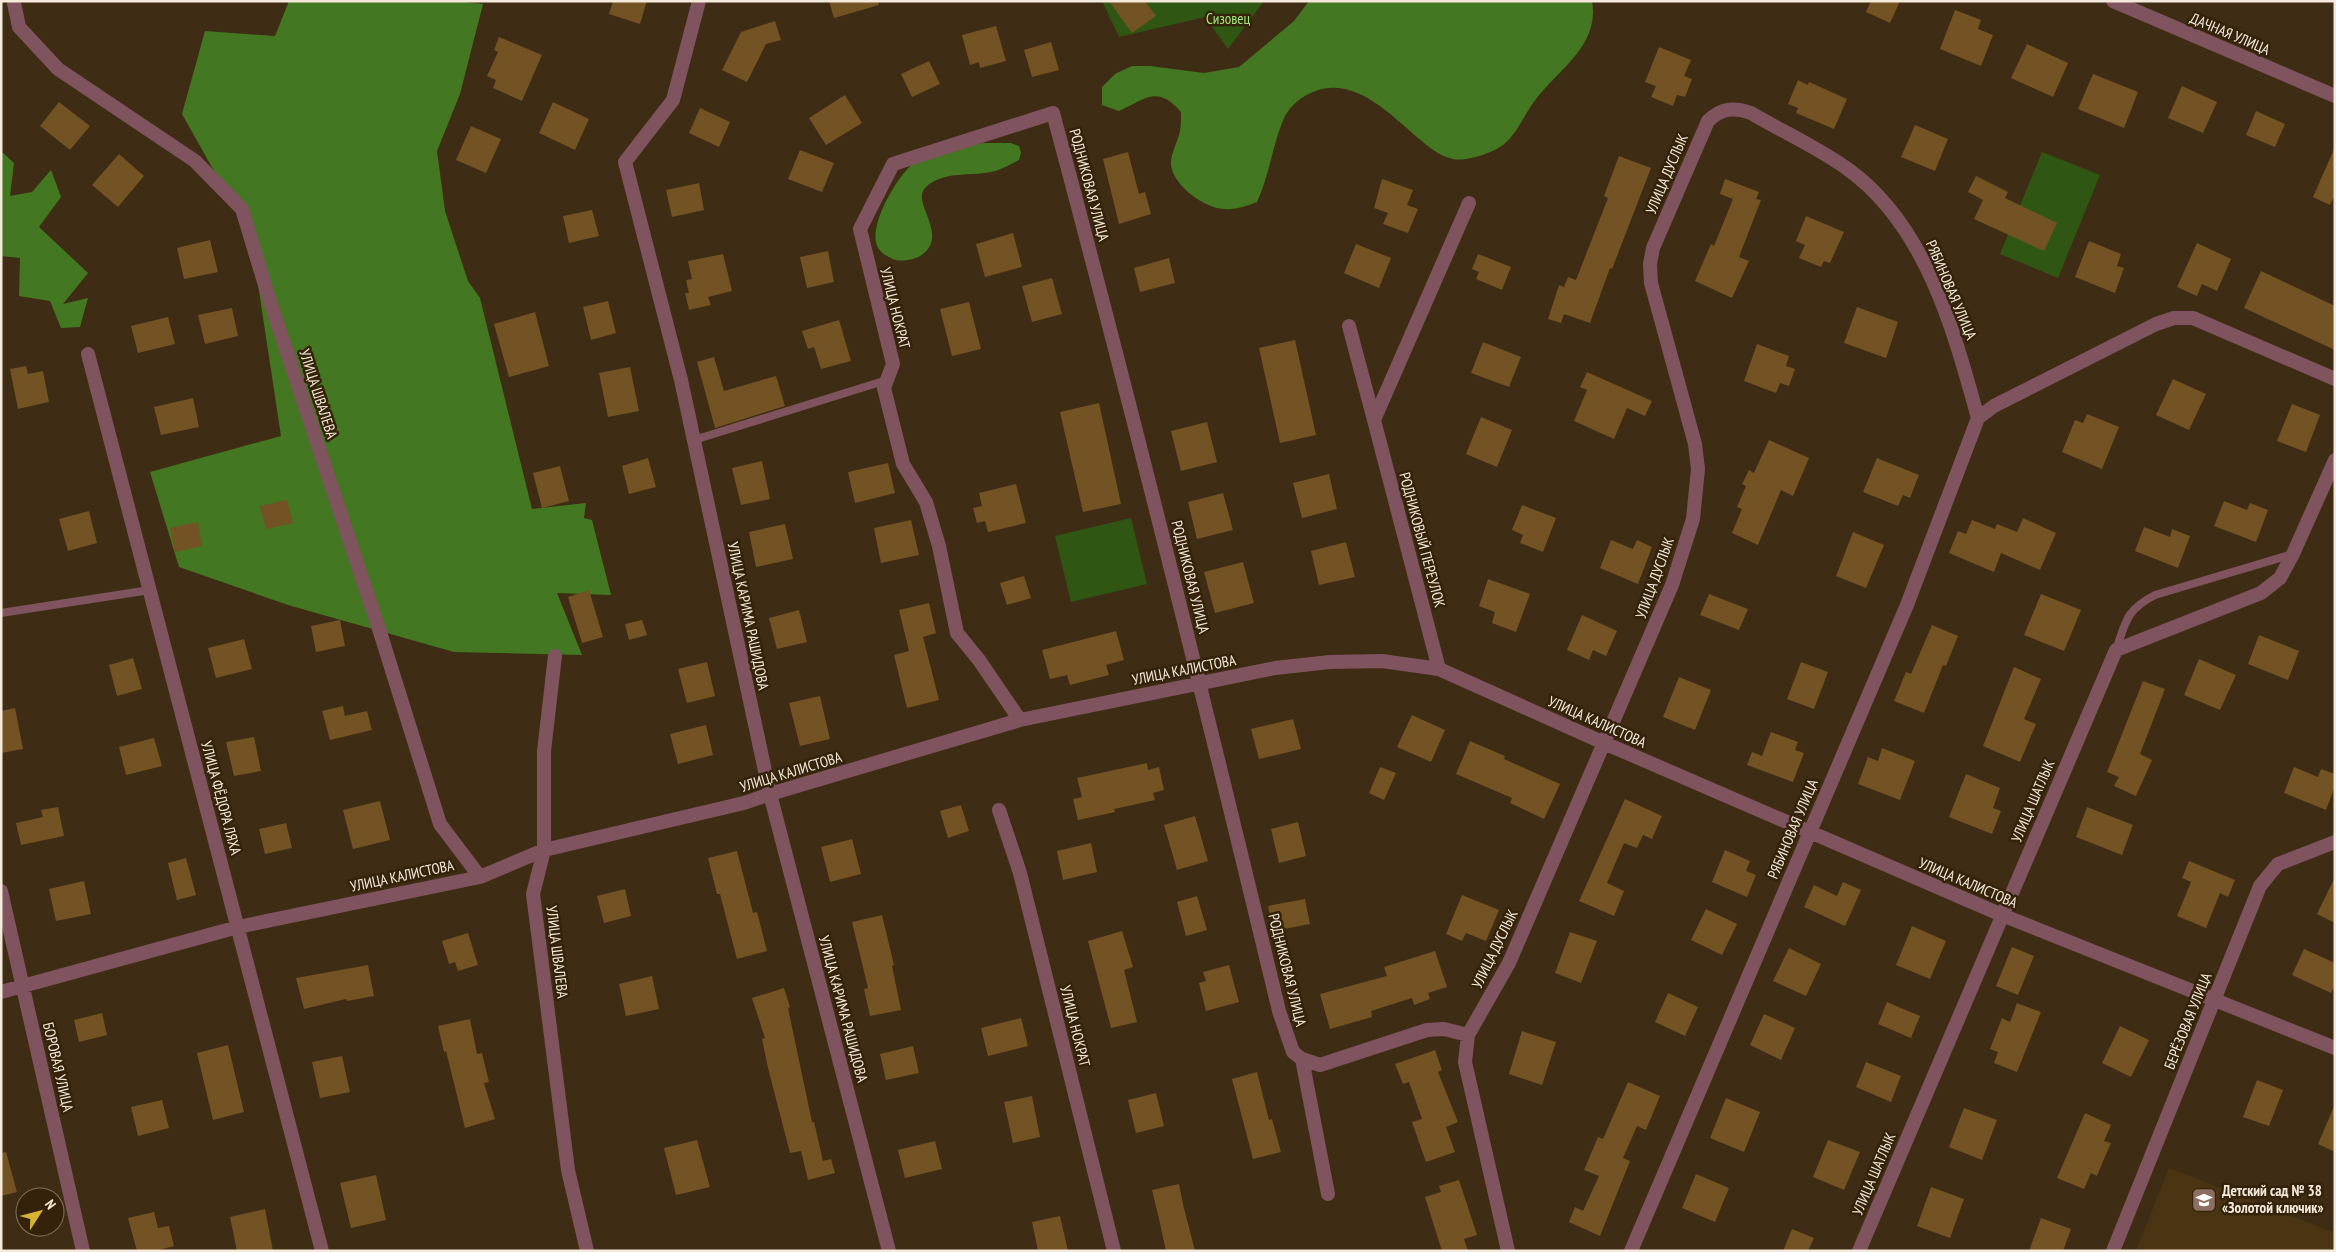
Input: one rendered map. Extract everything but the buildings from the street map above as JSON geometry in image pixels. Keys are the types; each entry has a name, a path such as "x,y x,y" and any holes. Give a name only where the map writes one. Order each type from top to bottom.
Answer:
{"street":[{"name":"УЛИЦА КАРИМА РАШИДОВА","path":"699,1 674,100 625,162 681,380 770,794 889,1251"},
{"name":"ДАЧНАЯ УЛИЦА","path":"2113,1 2335,96"},
{"name":"УЛИЦА ШВАЛЕВА","path":"12,3 19,27 58,69 195,161 242,209 268,296 380,632 440,824 480,877"},
{"name":"РЯБИНОВАЯ УЛИЦА","path":"1632,1251 1809,831 1907,605 1978,418 1959,347 1924,262 1909,235 1891,211 1871,188 1848,170 1751,113 1730,108 1714,114"},
{"name":"УЛИЦА НОКРАТ","path":"1020,720 979,660 957,634 939,546 926,502 903,464 884,388 893,364 860,229 893,164 1053,113"},
{"name":"РОДНИКОВАЯ УЛИЦА","path":"1053,113 1102,295 1200,684 1279,1012 1293,1052 1302,1060 1328,1194"},
{"name":"УЛИЦА ДУСЛЫК","path":"1508,1251 1465,1062 1468,1035 1509,963 1672,585 1693,519 1698,477 1695,444 1651,283 1650,264 1653,248 1708,121 1714,114"},
{"path":"1374,420 1469,203"},
{"path":"1978,418 2003,401 2156,324 2174,318 2193,318 2335,379"},
{"name":"РОДНИКОВЫЙ ПЕРЕУЛОК","path":"1349,326 1439,668"},
{"name":"УЛИЦА ФЁДОРА ЛЯХА","path":"88,354 322,1251"},
{"path":"2116,650 2261,593 2280,578 2293,554 2335,460"},
{"name":"УЛИЦА ШАТЛЫК","path":"1858,1251 2116,650"},
{"name":"УЛИЦА ШВАЛЕВА","path":"555,656 544,751 544,850 533,894 568,1170 587,1251"},
{"name":"УЛИЦА КАЛИСТОВА","path":"1,992 238,928 480,877 544,850 744,804 770,794 1020,720 1275,668 1330,662 1382,661 1439,668 1604,743 2002,916 2335,1048"},
{"name":"УЛИЦА НОКРАТ","path":"999,810 1020,873 1114,1251"},
{"name":"БЕРЁЗОВАЯ УЛИЦА","path":"2113,1251 2260,886 2278,864 2335,842"},
{"name":"БОРОВАЯ УЛИЦА","path":"1,891 83,1251"},
{"path":"1302,1060 1320,1065 1427,1030 1444,1029 1468,1035"}],"lane":[{"path":"694,440 887,380"},
{"path":"2116,650 2128,616 2138,604 2155,595 2293,554"},
{"path":"1,613 150,590"}],"shaded area":[{"name":"Детский сад № 38 «Золотой ключик»","path":"2169,1168 2335,1233 2335,1251 2136,1251"}],"green space":[{"path":"289,1 454,1 483,4 460,94 437,151 445,211 468,281 480,298 532,509 586,503 584,518 592,520 611,595 557,593 582,655 454,652 288,605 179,567 150,472 281,436 249,225 236,210 182,114 205,31 275,36"},
{"name":"Сизовец","path":"1102,1 1264,1 1228,49 1205,17 1119,37"},
{"path":"1309,1 1592,1 1593,17 1590,31 1576,55 1536,99 1513,135 1498,148 1472,158 1458,160 1448,158 1430,148 1383,108 1370,100 1342,89 1328,88 1305,96 1297,101 1287,112 1277,136 1257,202 1237,208 1224,209 1208,205 1191,194 1177,180 1173,173 1171,161 1180,131 1181,112 1173,104 1158,96 1152,96 1119,111 1102,105 1102,87 1115,74 1132,66 1150,66 1204,73 1239,67 1294,21"},
{"path":"983,143 1011,143 1019,146 1021,153 1019,160 995,171 950,176 933,182 922,193 922,201 931,229 932,239 929,248 920,256 906,260 894,260 881,252 876,240 876,228 880,214 895,186 912,164 920,158 935,152"},
{"path":"1,151 14,163 10,196 32,192 51,170 61,197 39,227 88,273 63,304 88,298 80,327 61,328 50,301 19,296 20,258 1,256"},
{"path":"2042,152 2100,175 2058,278 2000,254"},
{"path":"1131,518 1147,584 1071,602 1055,536"}],"place":[{"name":"Детский сад № 38 «Золотой ключик»","path":"2204,1200"}]}
